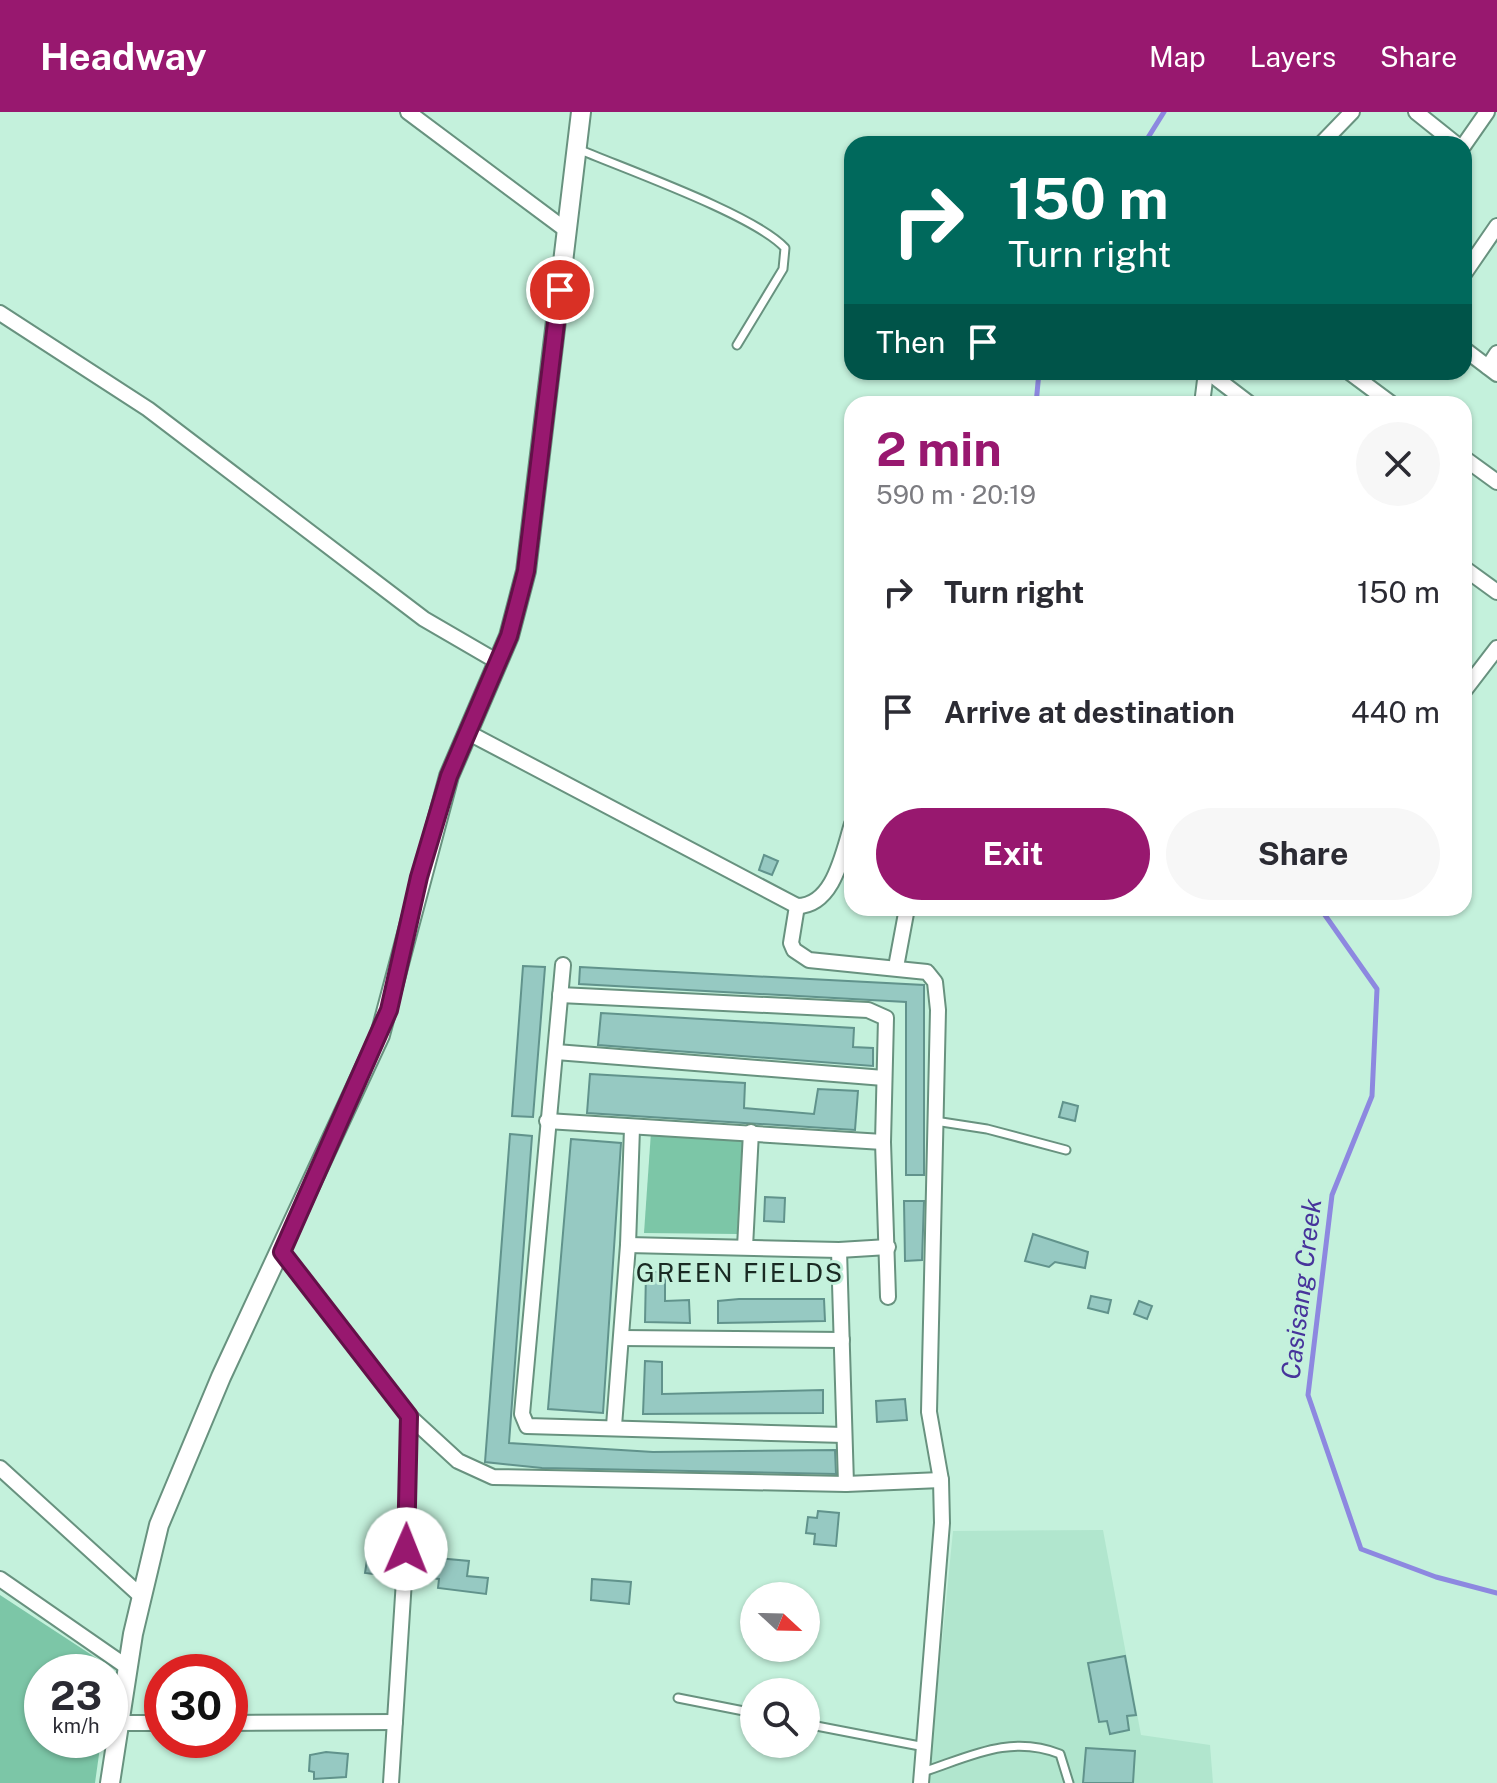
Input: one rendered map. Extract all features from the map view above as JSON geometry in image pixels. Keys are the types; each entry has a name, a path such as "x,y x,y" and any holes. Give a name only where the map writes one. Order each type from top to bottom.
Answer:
{"street":[{"path":"408,112 566,230"},
{"path":"128,1662 142,1597 172,1490 389,1010 419,877 449,776 516,615 526,571 581,112"},
{"path":"1334,136 1352,112"},
{"path":"1416,112 1446,136"},
{"path":"1470,136 1487,112"},
{"path":"1472,262 1497,226"},
{"path":"0,313 148,409 433,625 498,662"},
{"path":"1472,355 1492,370 1497,353"},
{"path":"1218,380 1239,396"},
{"path":"1360,380 1381,396"},
{"path":"1472,464 1497,482"},
{"path":"1472,574 1497,592"},
{"path":"1472,681 1497,648"},
{"path":"467,732 797,906 816,902 827,889 844,845"},
{"path":"797,906 791,943 800,956 820,963 927,972 935,982 938,1010 929,1412 941,1480 940,1567 922,1778"},
{"path":"896,967 906,916"},
{"path":"563,965 522,1414 527,1426 614,1426 844,1435"},
{"path":"560,995 878,1011 886,1018 883,1142 888,1297"},
{"path":"556,1052 884,1078"},
{"path":"547,1121 883,1142"},
{"path":"614,1426 628,1245 632,1128"},
{"path":"745,1247 751,1132"},
{"path":"628,1245 839,1250 888,1247"},
{"path":"839,1250 846,1484"},
{"path":"282,1252 409,1416 458,1461 493,1477 846,1484 941,1480"},
{"path":"621,1338 842,1340"},
{"path":"391,1783 406,1549 409,1416"},
{"path":"0,1468 142,1597"},
{"path":"0,1579 108,1654"},
{"path":"248,1723 395,1722"},
{"path":"110,1783 114,1758"}],"lane":[{"path":"576,149 730,215 778,240 785,248 783,269 737,345"},
{"path":"935,1121 987,1129 1066,1150"},
{"path":"678,1698 740,1710"},
{"path":"820,1727 925,1747"},
{"path":"922,1778 976,1751 1028,1746 1060,1754 1065,1760 1069,1783"}],"shaded area":[{"path":"651,1132 745,1138 737,1234 644,1233"},
{"path":"1103,1530 1141,1735 1210,1745 1213,1783 928,1783 953,1531"},
{"path":"0,1595 90,1654 24,1654 24,1758 98,1758 95,1783 0,1783"}],"building":[{"path":"764,855 778,861 772,875 759,870"},
{"path":"523,966 545,967 533,1117 512,1116"},
{"path":"580,967 924,985 924,1175 906,1175 906,1002 579,984"},
{"path":"601,1013 854,1028 853,1047 873,1048 873,1066 598,1045"},
{"path":"590,1074 745,1083 744,1108 814,1114 818,1089 858,1091 855,1130 587,1113"},
{"path":"1063,1102 1078,1106 1075,1121 1059,1117"},
{"path":"510,1134 532,1136 509,1443 653,1452 835,1450 836,1474 542,1468 485,1462"},
{"path":"571,1139 621,1143 603,1413 548,1409"},
{"path":"765,1197 785,1198 784,1222 764,1221"},
{"path":"904,1201 924,1201 922,1260 905,1261"},
{"path":"1033,1234 1088,1252 1085,1268 1055,1262 1049,1267 1025,1261"},
{"path":"646,1272 665,1272 665,1301 689,1300 690,1323 645,1322"},
{"path":"1091,1296 1111,1300 1108,1313 1088,1308"},
{"path":"824,1299 825,1321 718,1323 718,1301"},
{"path":"1139,1301 1152,1306 1147,1319 1134,1314"},
{"path":"645,1361 662,1362 662,1394 823,1390 823,1413 643,1414"},
{"path":"905,1399 907,1420 877,1422 876,1401"},
{"path":"818,1511 839,1513 836,1546 814,1544 815,1534 806,1533 808,1517 817,1518"},
{"path":"368,1553 390,1556 388,1576 365,1573"},
{"path":"437,1558 469,1561 467,1576 488,1578 486,1594 438,1588 439,1579 430,1578"},
{"path":"592,1579 631,1582 629,1604 591,1600"},
{"path":"1125,1656 1136,1715 1127,1716 1129,1730 1110,1734 1107,1721 1099,1722 1088,1663"},
{"path":"1086,1748 1135,1751 1133,1783 1083,1783"},
{"path":"326,1752 348,1754 346,1777 314,1779 314,1772 309,1771 310,1755"}],"waterway":[{"name":"Casisang Creek","path":"1149,136 1164,112"},
{"name":"Casisang Creek","path":"1037,396 1038,380"},
{"name":"Casisang Creek","path":"1326,916 1377,989 1372,1096 1332,1195 1308,1395 1361,1549 1436,1577 1497,1593"}],"district":[{"name":"GREEN FIELDS","path":"740,1272"}],"route":[{"path":"406,1549 409,1416 282,1252 380,1035 402,961 419,877 449,776 509,636 522,595 560,290"}]}
